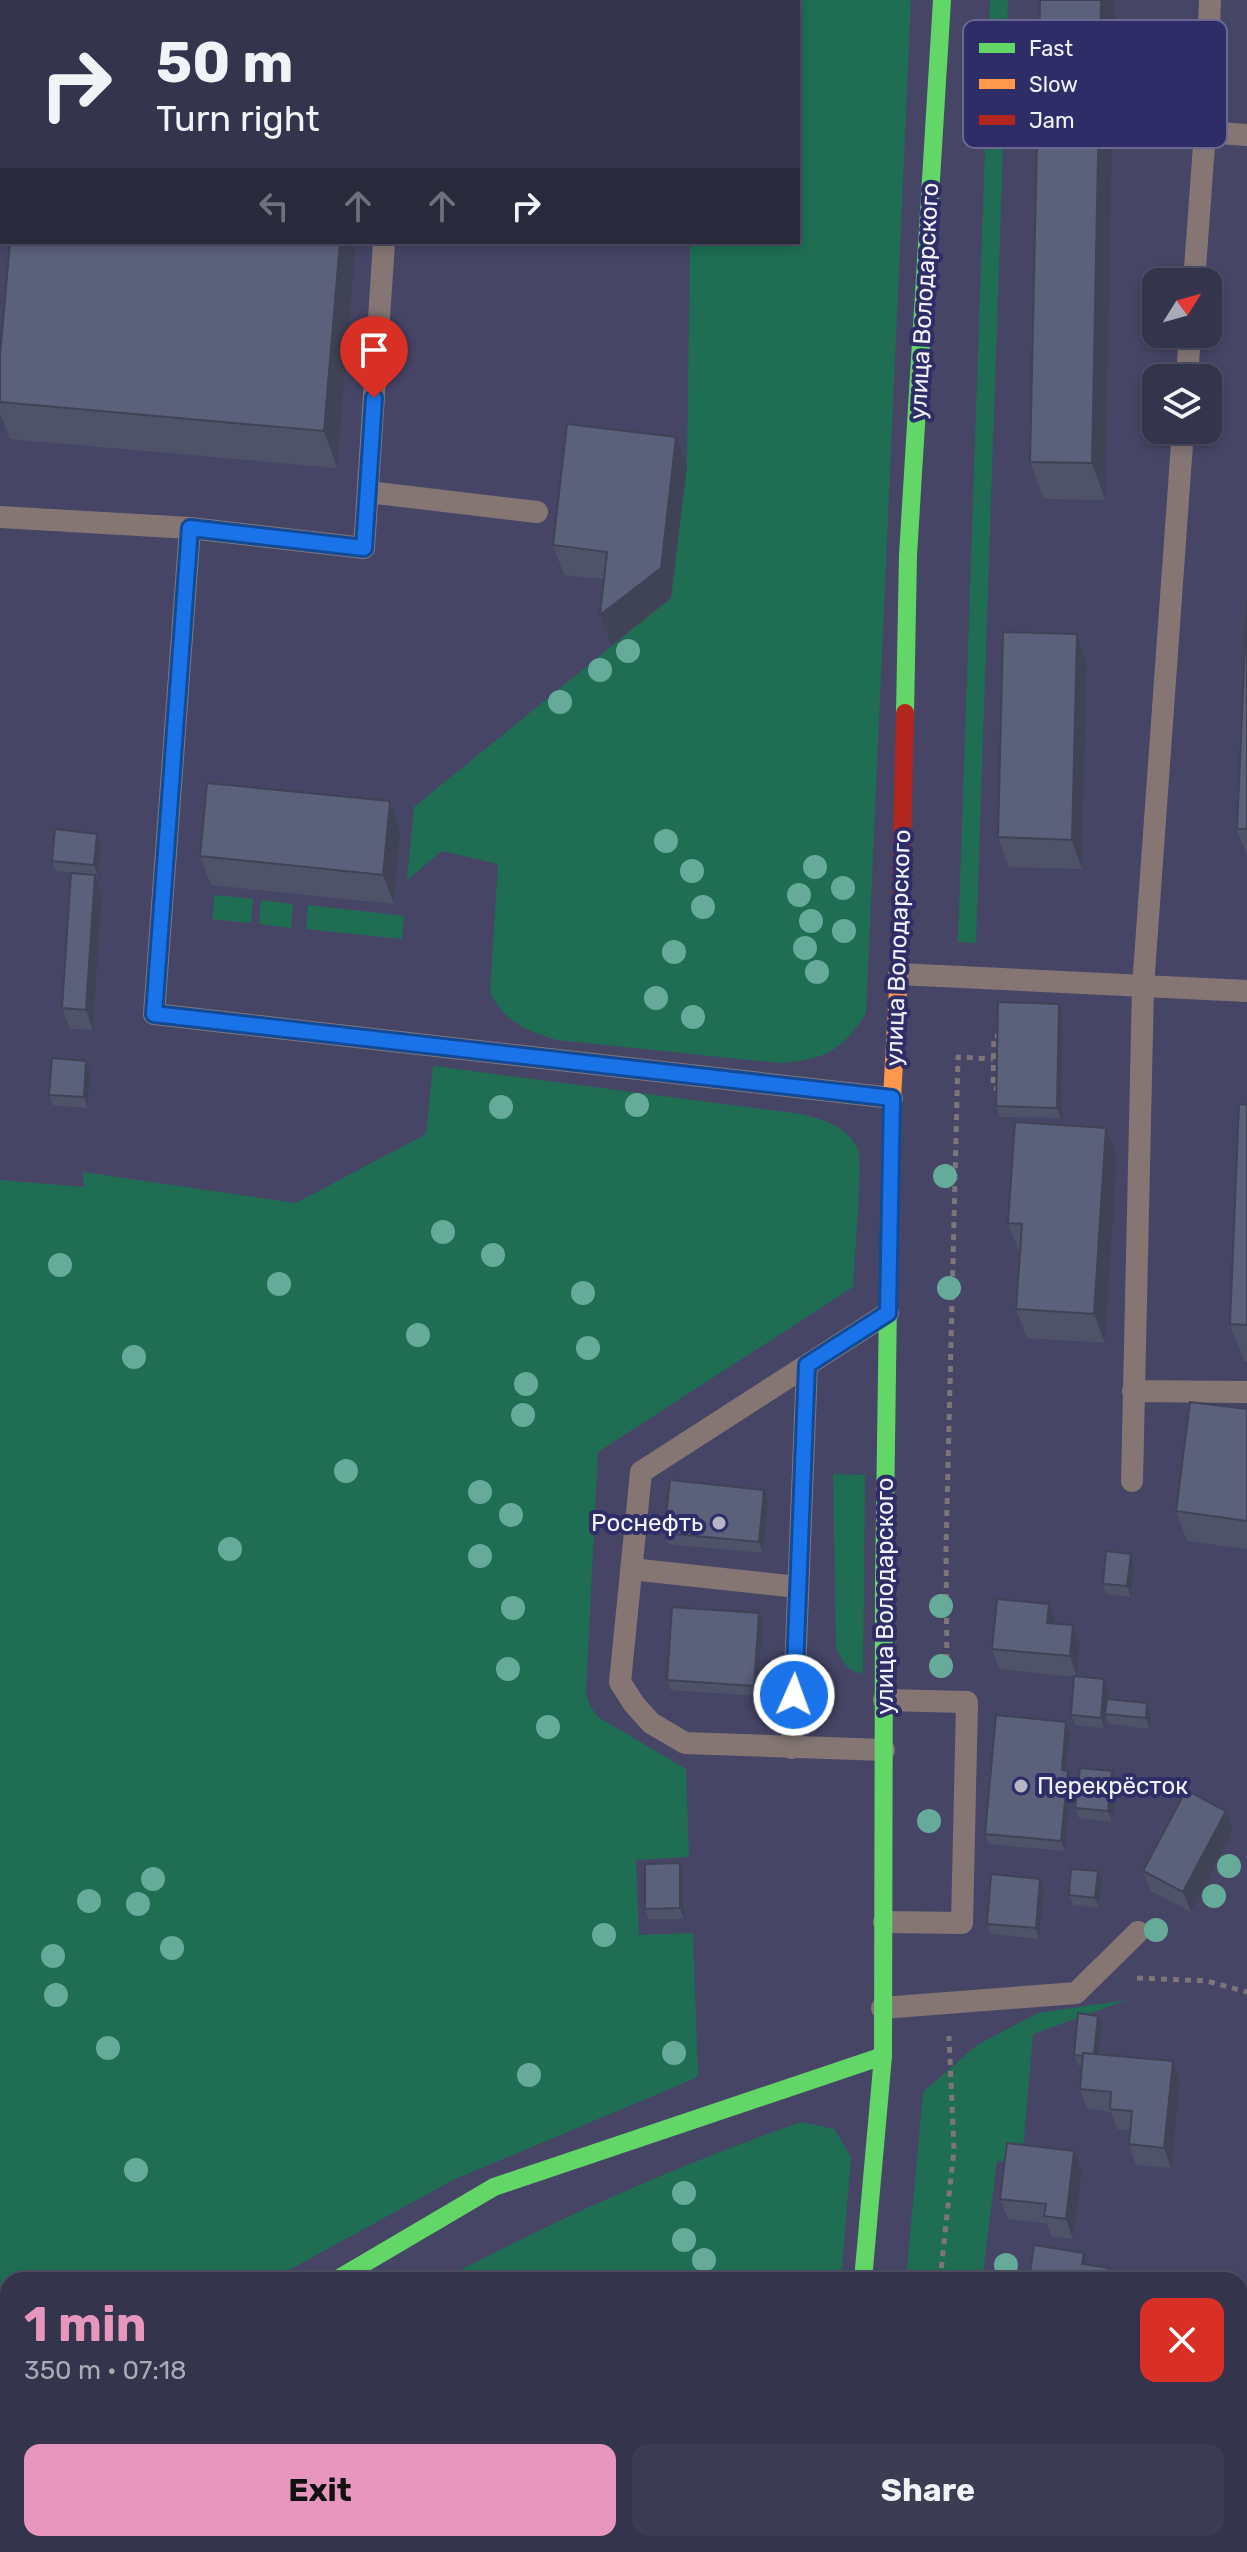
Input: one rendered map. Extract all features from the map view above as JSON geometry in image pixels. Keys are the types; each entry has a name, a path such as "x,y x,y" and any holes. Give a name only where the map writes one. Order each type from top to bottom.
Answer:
{"street":[{"name":"улица Володарского","path":"864,2272 883,2056 888,1313 908,555 942,0"},
{"path":"350,2272 494,2187 883,2056"}],"lane":[{"path":"1209,20 1210,0"},
{"path":"1227,134 1247,135"},
{"path":"1195,268 1204,148"},
{"path":"0,517 190,528 364,548 384,244"},
{"path":"1132,1481 1143,987 1182,444"},
{"path":"368,492 537,512"},
{"path":"190,528 154,1014 892,1098"},
{"path":"899,974 1247,991"},
{"path":"884,1750 685,1743 651,1723 620,1682 641,1472 888,1313"},
{"path":"792,1748 807,1365"},
{"path":"1133,1391 1247,1392"},
{"path":"631,1569 798,1587"},
{"path":"884,1700 967,1702 962,1923 884,1922"},
{"path":"882,2008 1076,1993 1138,1932"}],"path":[{"path":"1000,1089 993,1088 993,1059 994,1036 1002,1036"},
{"path":"946,1548 958,1057 993,1059"},
{"path":"1207,1981 1247,1992"},
{"path":"941,2272 954,2150 948,2003"}],"green space":[{"path":"800,0 911,0 866,1013 840,1045 830,1052 808,1059 779,1063 557,1040 527,1029 510,1018 490,993 498,864 442,851 407,880 414,807 671,598 687,466 690,244 800,244"},
{"path":"990,0 1008,0 1007,20 989,20"},
{"path":"985,148 1003,148 976,943 958,942"},
{"path":"215,895 253,899 251,923 212,919"},
{"path":"261,900 293,904 291,928 259,924"},
{"path":"308,905 404,916 402,939 306,929"},
{"path":"433,1066 801,1114 841,1129 858,1149 859,1192 853,1287 598,1452 586,1693 598,1717 686,1769 689,1857 636,1860 639,1935 693,1933 698,2077 453,2180 286,2272 0,2272 0,1180 84,1187 83,1172 296,1203 426,1134"},
{"path":"833,1474 865,1475 863,1673 849,1668 836,1648"},
{"path":"1127,2000 1033,2034 1022,2162 997,2161 983,2272 907,2272 923,2092 977,2045 1038,2013"},
{"path":"801,2122 834,2129 851,2157 842,2272 457,2272 618,2194"}],"building":[{"path":"1040,0 1101,0 1101,20 1040,20"},
{"path":"1037,148 1098,148 1092,463 1030,462"},
{"path":"10,244 340,244 324,431 0,402 0,355"},
{"path":"567,424 676,437 661,568 600,615 607,552 553,545"},
{"path":"1247,599 1247,829 1237,829"},
{"path":"1003,632 1077,634 1072,840 998,837"},
{"path":"207,783 390,801 383,875 200,856"},
{"path":"55,829 97,834 94,865 52,861"},
{"path":"71,873 95,875 86,1010 62,1008"},
{"path":"998,1002 1059,1004 1057,1108 996,1106"},
{"path":"52,1058 86,1061 84,1097 49,1095"},
{"path":"1239,1104 1247,1105 1247,1325 1230,1324"},
{"path":"1015,1122 1106,1128 1094,1314 1016,1309 1022,1224 1008,1223"},
{"path":"1190,1402 1247,1409 1247,1521 1176,1511"},
{"path":"670,1480 764,1490 759,1542 664,1533"},
{"path":"1106,1551 1131,1554 1127,1586 1103,1584"},
{"path":"997,1599 1049,1604 1047,1623 1073,1625 1070,1656 992,1649"},
{"path":"672,1607 759,1613 754,1686 667,1680"},
{"path":"1074,1676 1104,1679 1101,1718 1071,1715"},
{"path":"1107,1699 1147,1703 1146,1718 1105,1714"},
{"path":"996,1715 1066,1722 1062,1770 1068,1771 1061,1841 985,1834"},
{"path":"1080,1768 1112,1771 1108,1811 1075,1808"},
{"path":"1186,1790 1226,1811 1183,1892 1143,1871"},
{"path":"680,1863 680,1908 645,1909 645,1864"},
{"path":"1071,1869 1098,1871 1095,1898 1069,1895"},
{"path":"991,1874 1040,1879 1036,1928 987,1924"},
{"path":"1078,2013 1098,2016 1094,2054 1074,2055"},
{"path":"1083,2053 1173,2061 1164,2148 1129,2144 1132,2111 1110,2109 1111,2092 1080,2089"},
{"path":"1007,2143 1074,2151 1066,2219 1044,2216 1046,2204 1000,2199"},
{"path":"1034,2245 1084,2253 1082,2264 1109,2268 1108,2272 1030,2272"}],"traffic: fast":[{"path":"905,713 908,555 942,0"},
{"path":"864,2272 883,2056 888,1302"},
{"path":"350,2272 494,2187 883,2056"}],"traffic: slow":[{"path":"888,1302 892,1098 899,971"}],"traffic: jam":[{"path":"899,971 905,713"}],"place":[{"name":"Роснефть","path":"719,1523"},
{"name":"Перекрёсток","path":"1021,1786"}],"route":[{"path":"374,398 364,548 190,528 154,1014 892,1098 888,1313 807,1365 794,1695"}]}
